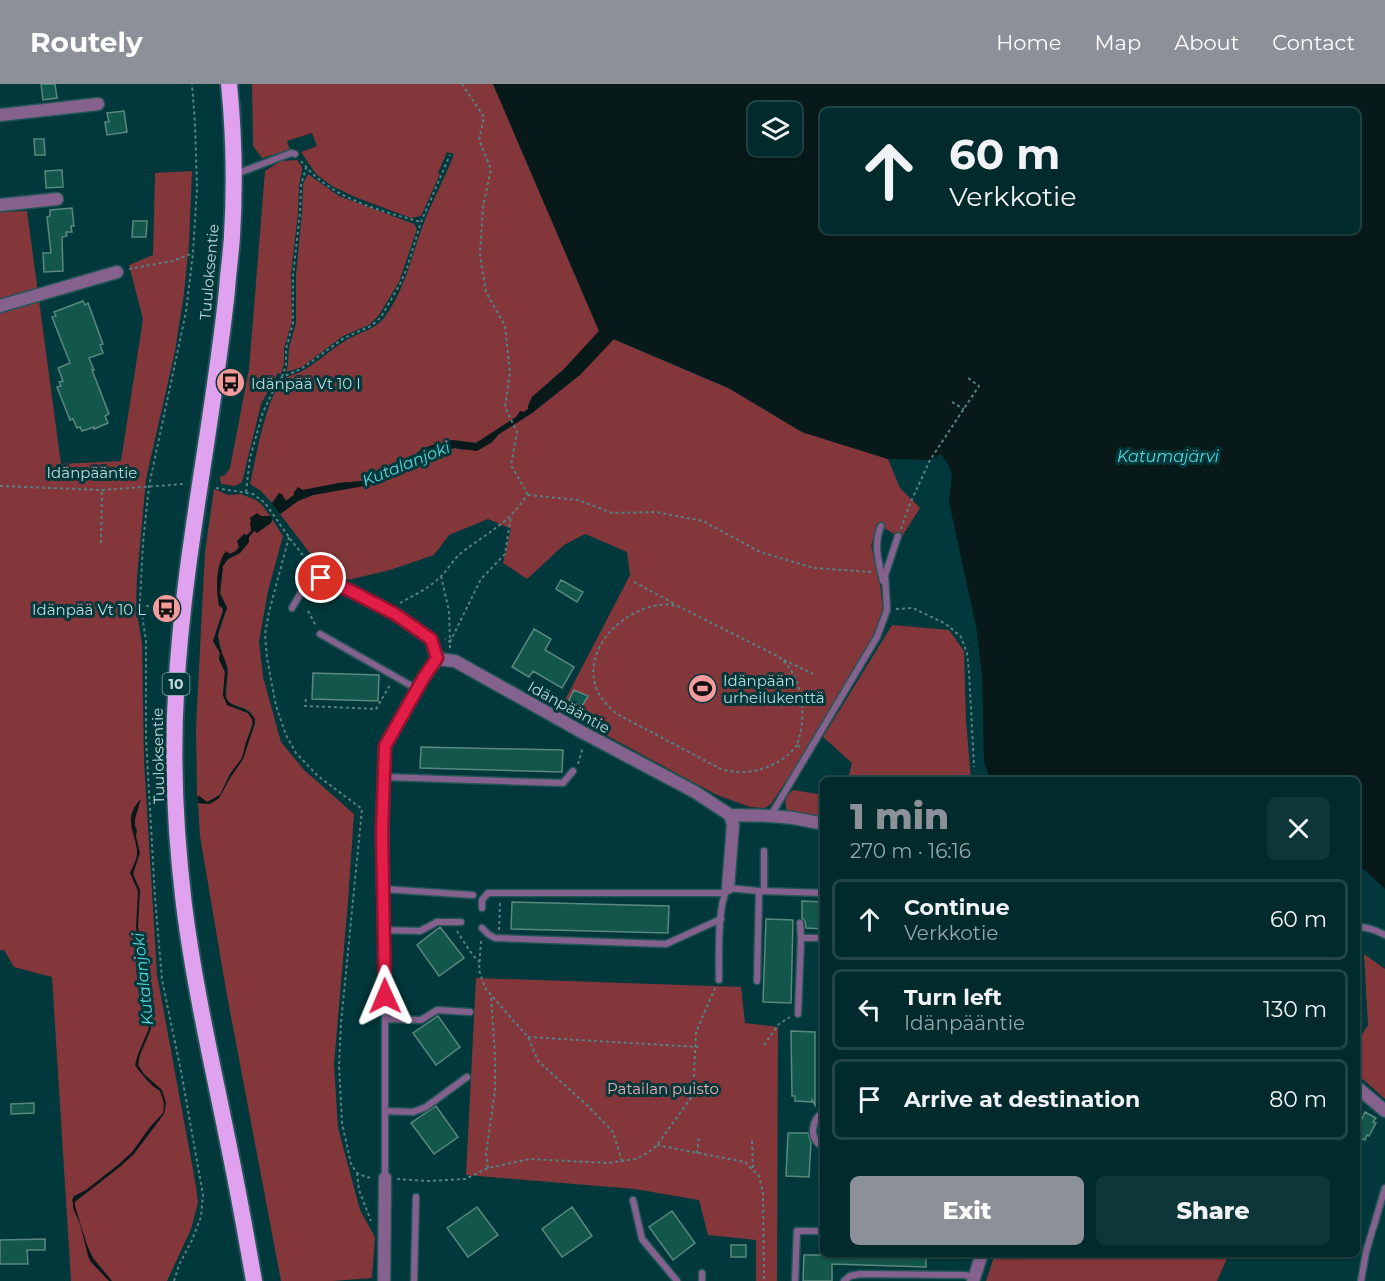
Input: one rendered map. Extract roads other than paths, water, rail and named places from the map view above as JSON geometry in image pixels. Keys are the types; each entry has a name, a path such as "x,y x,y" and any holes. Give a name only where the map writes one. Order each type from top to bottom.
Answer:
{"highway":[{"name":"Tuuloksentie","path":"230,84 232,235 224,319 188,560 176,694 175,758 177,825 186,915 204,1023 254,1281"}],"street":[{"path":"0,115 98,104"},
{"path":"0,205 57,199"},
{"path":"0,306 117,272"},
{"path":"321,578 387,610 431,639 437,658 385,746 382,831 383,889"},
{"name":"Idänpääntie","path":"437,658 455,661 695,792 730,815"},
{"path":"726,891 733,825 730,815 793,818 820,823"},
{"path":"1360,1090 1385,1111"},
{"path":"384,1281 385,1178"},
{"path":"974,1279 981,1257"}],"lane":[{"path":"233,175 291,153 295,154"},
{"path":"771,816 877,637 887,609 876,550 881,526"},
{"path":"885,591 885,575 898,536"},
{"path":"292,608 310,577 321,578"},
{"path":"320,634 417,690"},
{"path":"384,777 563,783 573,771"},
{"path":"757,981 764,851"},
{"path":"385,996 383,889 473,895"},
{"path":"719,980 721,919 726,891"},
{"path":"482,908 482,900 488,893 726,891 820,893"},
{"path":"482,928 495,938 666,944 721,919"},
{"path":"383,930 420,931 437,922 461,922"},
{"path":"798,1014 800,923"},
{"path":"1360,927 1385,935"},
{"path":"801,938 820,938"},
{"path":"386,1019 421,1020 437,1010 470,1012"},
{"path":"385,1011 385,1178"},
{"path":"385,1111 413,1112 426,1107 467,1077"},
{"path":"820,1114 813,1124 813,1136 820,1145"},
{"path":"1361,1281 1366,1252 1385,1188"},
{"path":"414,1281 416,1197"},
{"path":"633,1200 642,1239 677,1281"},
{"path":"795,1281 797,1231 820,1231"},
{"path":"702,1273 702,1281"},
{"path":"844,1281 850,1276 860,1274 964,1275 974,1279"}],"water":[{"name":"Katumajärvi","path":"493,84 1385,84 1385,889 1360,866 1360,777 989,777 984,762 982,676 976,626 949,502 952,475 941,454 930,460 888,459 802,432 727,387 614,339 580,375 532,413 477,451 455,448 441,451 419,459 370,485 313,495 298,501 280,514 272,503 279,493 286,501 294,495 298,487 303,490 362,481 398,466 422,449 433,445 441,445 452,440 476,443 516,417 520,411 524,412 528,409 532,397 563,370 599,331"},
{"path":"257,513 261,516 270,516 271,523 257,533 254,531 240,553 228,559 223,566 220,593 227,608 218,634 220,648 227,666 225,695 229,702 248,712 255,719 255,723 243,759 219,798 210,804 198,803 197,797 199,796 207,802 220,795 230,774 242,758 253,725 248,713 227,705 223,695 225,672 219,659 220,653 213,641 223,611 223,608 219,606 217,593 217,578 222,557 226,551 230,554 236,551 239,547 237,541 251,531 250,518"},
{"name":"Kutalanjoki","path":"141,799 135,819 140,853 133,874 140,890 138,927 151,1029 138,1065 144,1074 162,1090 166,1103 164,1114 134,1154 75,1202 87,1245 93,1258 112,1281 109,1281 88,1256 72,1200 74,1196 86,1190 132,1152 163,1113 164,1103 160,1091 135,1065 149,1028 136,926 138,891 130,873 137,853 131,818 132,812"}],"place":[{"name":"Idänpää Vt 10 I","path":"230,383"},
{"name":"Idänpää Vt 10 L","path":"167,609"},
{"name":"Idänpään urheilukenttä","path":"702,689"}],"park label":[{"name":"Patailan puisto","path":"663,1088"}]}
